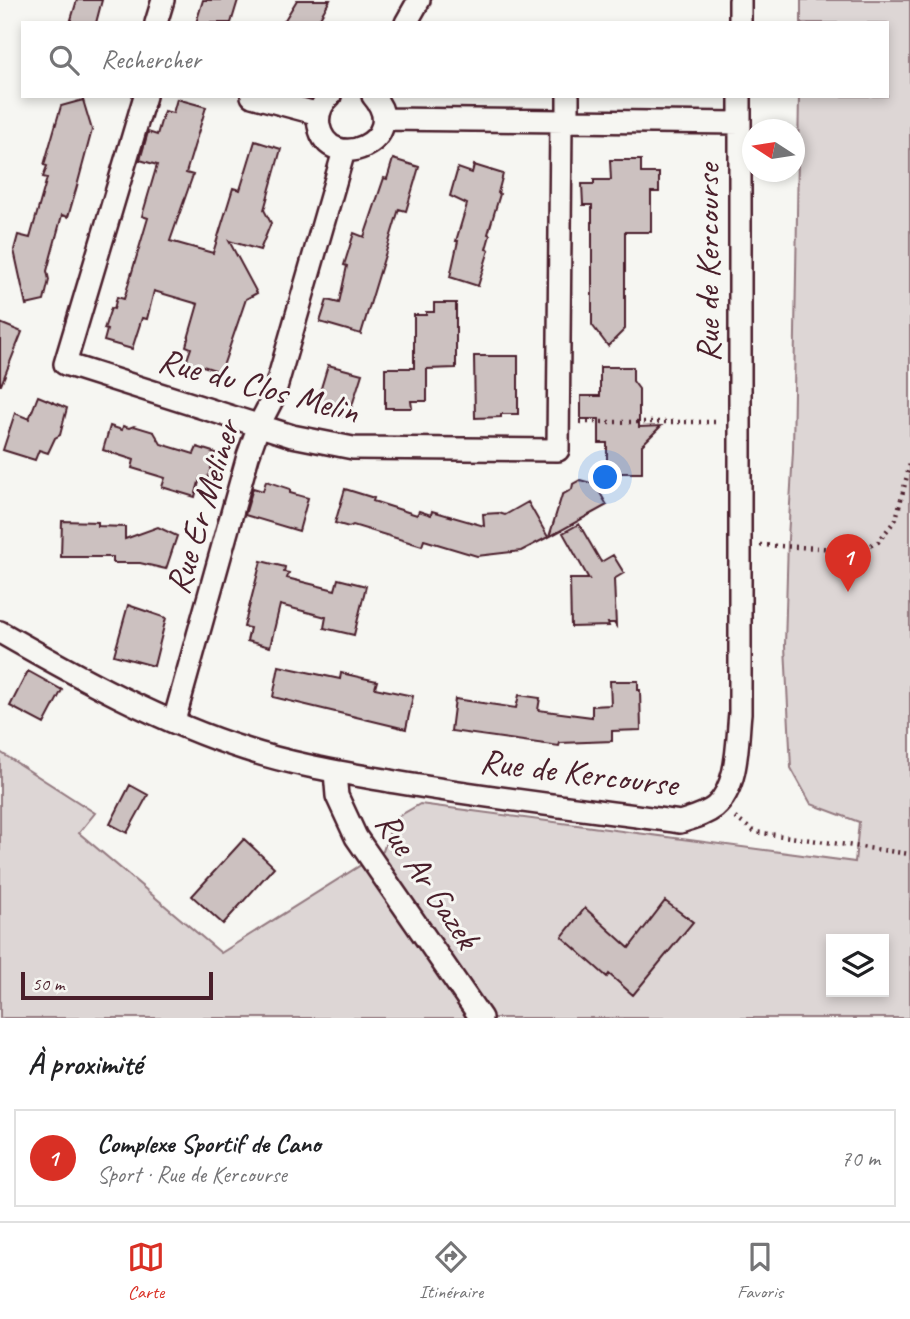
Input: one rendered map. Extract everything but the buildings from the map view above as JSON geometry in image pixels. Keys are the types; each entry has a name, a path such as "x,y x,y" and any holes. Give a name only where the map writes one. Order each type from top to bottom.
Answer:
{"street":[{"path":"157,21 163,0"},
{"path":"407,21 419,0"},
{"path":"740,0 740,21"},
{"name":"Rue du Clos Melin","path":"144,98 65,364 292,436 353,448 558,450 564,122 568,98"},
{"path":"269,98 324,105 323,136 344,151 367,146 383,129 381,108 374,98"},
{"name":"Rue de Kercourse","path":"0,632 85,680 174,722 244,749 335,772 680,822 701,815 717,805 728,788 734,769 740,713 740,98"},
{"path":"384,119 740,123"},
{"name":"Rue Er Meliner","path":"174,722 259,425 272,398 344,151"},
{"name":"Rue Ar Gazek","path":"335,772 337,796 356,837 481,1018"}],"path":[{"path":"558,422 741,422"},
{"path":"741,543 858,550 878,542 896,519 910,464"},
{"path":"717,805 755,832 910,854"}],"shaded area":[{"path":"801,0 910,0 910,1018 0,1018 0,752 95,813 79,833 221,953 383,851 394,819 420,804 855,862 859,822 811,804 791,768 785,646 793,451 798,182 805,182 805,119 799,119 799,98 889,98 889,21 801,21"}],"place":[{"name":"Complexe Sportif de Cano","path":"848,592"}]}
